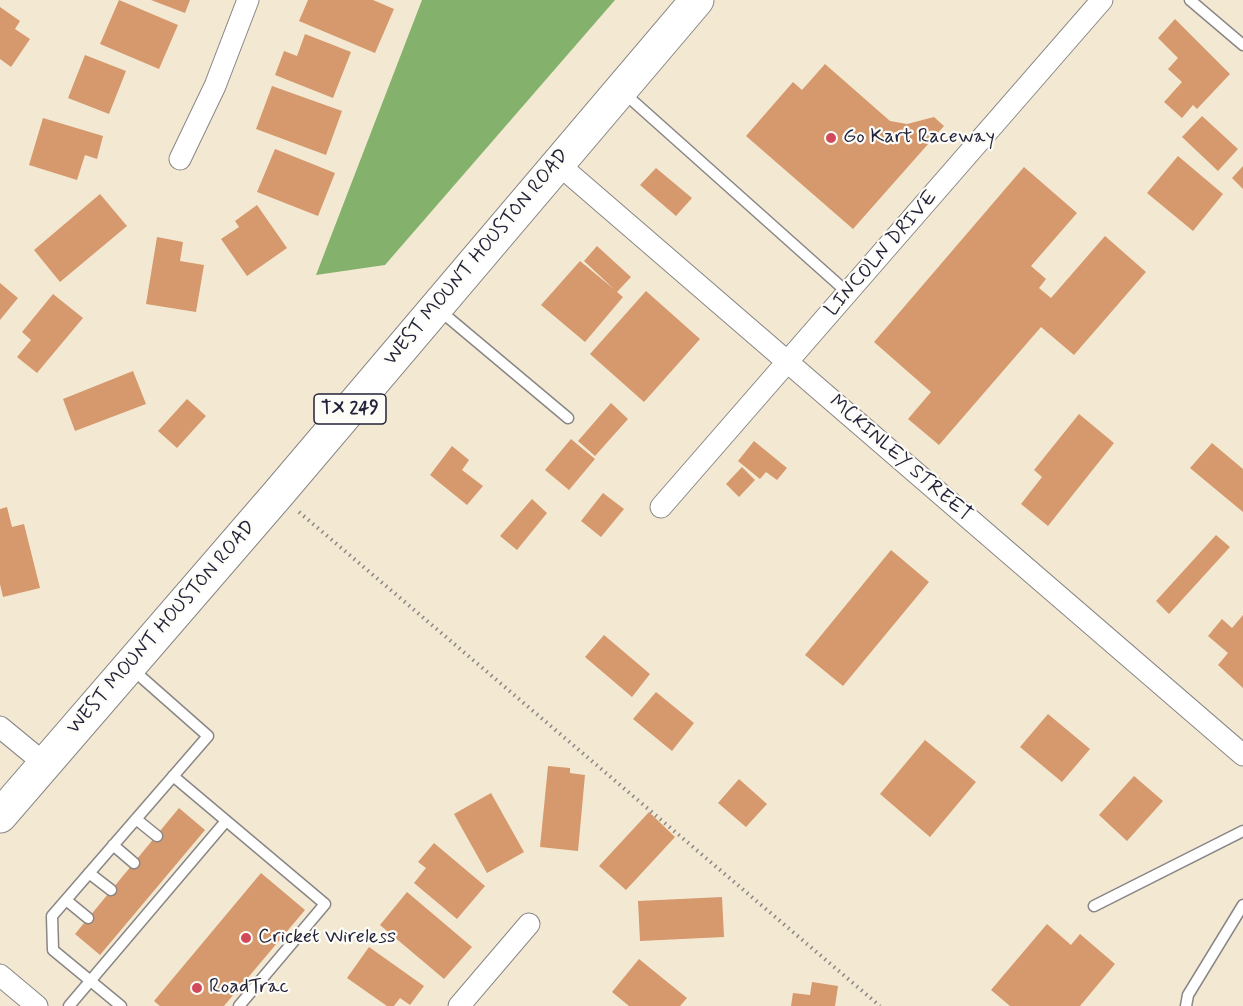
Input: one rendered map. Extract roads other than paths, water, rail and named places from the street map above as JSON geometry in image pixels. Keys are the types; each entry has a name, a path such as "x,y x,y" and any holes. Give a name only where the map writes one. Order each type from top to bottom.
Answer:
{"main road":[{"name":"WEST MOUNT HOUSTON ROAD","path":"0,816 278,494 697,0"}],"street":[{"path":"180,159 215,86 248,0"},
{"name":"LINCOLN DRIVE","path":"661,507 1102,0"},
{"name":"MCKINLEY STREET","path":"557,163 1243,755"},
{"path":"0,727 45,764"},
{"path":"459,1006 529,924"},
{"path":"0,975 37,1006"}],"lane":[{"path":"1190,0 1243,45"},
{"path":"620,89 848,293"},
{"path":"435,307 568,418"},
{"path":"121,1006 53,950 52,916 208,736 129,666"},
{"path":"173,776 325,904 239,1006"},
{"path":"136,819 157,836"},
{"path":"69,1006 90,981 116,943 163,887 226,820"},
{"path":"1094,906 1243,831"},
{"path":"113,845 134,863"},
{"path":"89,873 111,890"},
{"path":"66,900 88,918"},
{"path":"1186,1006 1188,995 1243,905"}],"place":[{"name":"Go Kart Raceway","path":"831,138"},
{"name":"Cricket Wireless","path":"246,938"},
{"name":"RoadTrac","path":"197,988"}]}
